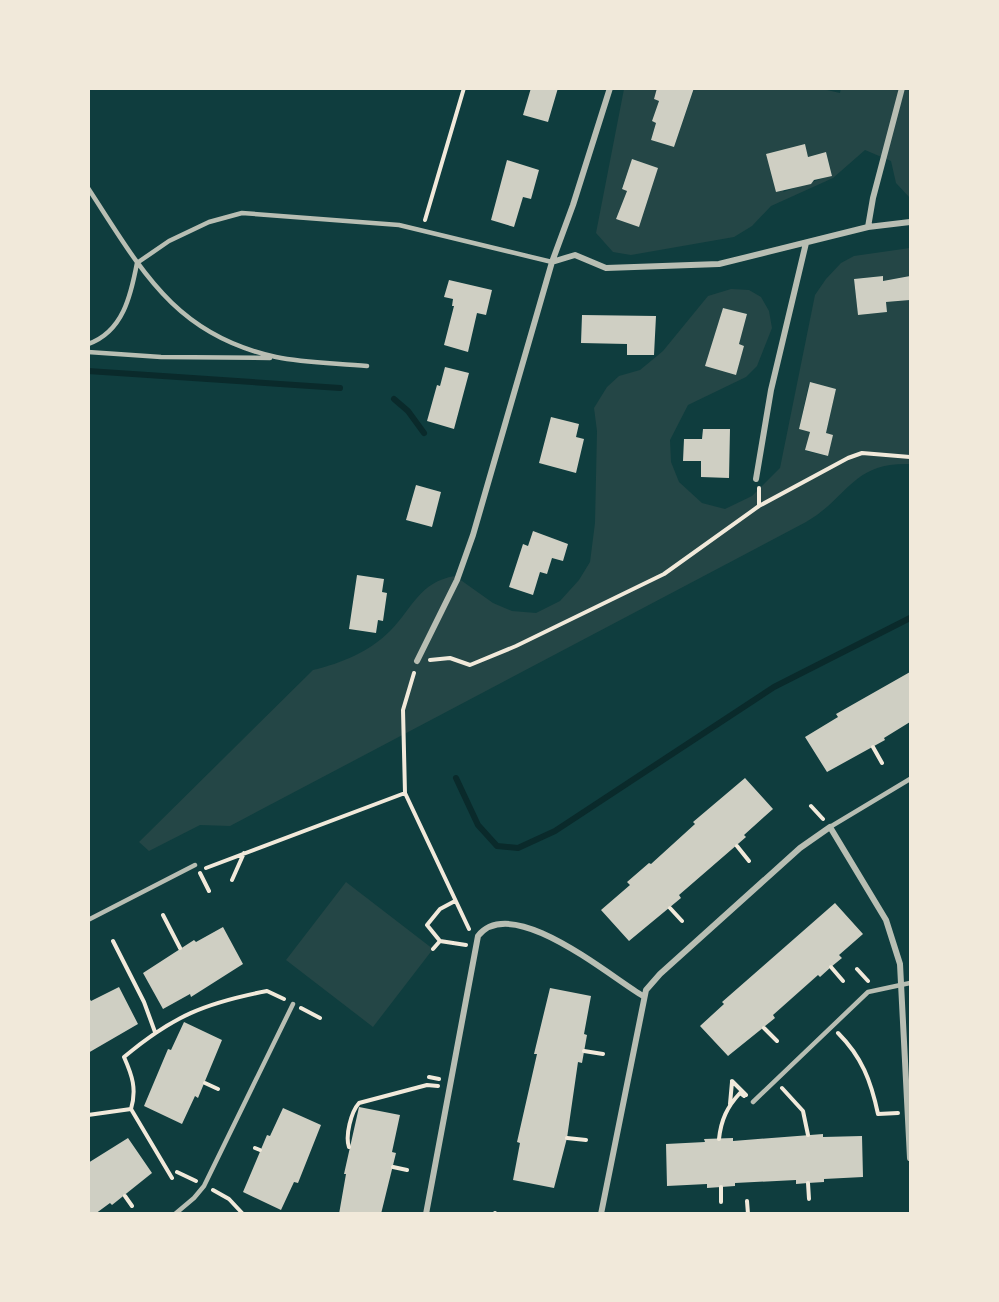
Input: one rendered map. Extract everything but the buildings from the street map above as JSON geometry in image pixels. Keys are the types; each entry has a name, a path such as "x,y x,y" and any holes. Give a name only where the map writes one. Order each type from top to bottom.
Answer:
{"street":[{"path":"417,661 456,580 473,535 552,262 610,88"},
{"path":"868,227 873,198 902,88"},
{"path":"552,262 575,255 606,268 719,264 868,227 910,222"},
{"path":"756,479 771,390 806,243"},
{"path":"601,1214 643,996 660,974 800,848 830,827 886,920 900,964 909,1056 910,1158"},
{"path":"426,1214 476,944 484,927 493,924 530,927 543,932 643,996"}],"lane":[{"path":"88,188 137,263 171,304 195,324 237,346 279,358"},
{"path":"88,344 110,329 123,315 131,295 137,263 169,241 209,222 243,213 399,225 552,262"},
{"path":"88,352 161,357 279,358 367,366"},
{"path":"830,827 910,779"},
{"path":"88,920 195,864"},
{"path":"753,1102 868,992 910,983"},
{"path":"175,1214 204,1186 293,1004"}],"path":[{"path":"424,223 464,88"},
{"path":"476,944 405,793 403,710 417,661 450,658 470,665 516,646 664,574 759,506 848,458 862,453 910,457"},
{"path":"873,747 882,763"},
{"path":"195,864 203,869 405,793"},
{"path":"811,806 824,820"},
{"path":"737,846 749,861"},
{"path":"232,880 244,852"},
{"path":"195,864 209,891"},
{"path":"449,942 440,941 427,925 440,909 455,901"},
{"path":"670,908 682,921"},
{"path":"163,915 180,948"},
{"path":"113,941 144,1002 155,1032"},
{"path":"433,949 440,941"},
{"path":"831,967 843,981"},
{"path":"172,1178 131,1108 135,1092 133,1079 124,1057 155,1032 194,1011 267,991"},
{"path":"832,1026 854,1049 871,1079 878,1114"},
{"path":"764,1028 777,1041"},
{"path":"584,1051 603,1054"},
{"path":"730,1104 732,1081 753,1102"},
{"path":"775,1081 803,1111 808,1135"},
{"path":"349,1147 347,1141 353,1111 359,1103 427,1085 438,1086 440,1082"},
{"path":"205,1083 218,1089"},
{"path":"719,1139 724,1117 730,1104 740,1093"},
{"path":"88,1115 131,1108"},
{"path":"567,1137 586,1140"},
{"path":"393,1167 407,1170"},
{"path":"808,1183 809,1198"},
{"path":"721,1187 721,1202"},
{"path":"125,1196 132,1206"},
{"path":"229,1198 243,1214"},
{"path":"747,1201 748,1214"}],"shaded area":[{"path":"818,88 840,93 841,88 910,89 910,198 896,183 891,161 865,150 833,178 771,206 752,226 734,237 631,255 613,252 596,233 624,89 657,89 654,99 659,101 652,121 656,123 651,140 674,147 694,89","holes":["805,144 808,157 826,152 832,175 783,192","632,160 639,227 616,219 627,191 622,188"]},
{"path":"910,248 910,276 883,281 883,276 854,279 858,315 887,312 886,302 910,300 910,464 891,465 863,475 806,522 230,826 200,825 149,851 139,842 313,670 345,660 373,645 390,631 418,597 433,584 455,576 493,603 512,611 536,613 560,601 579,580 590,562 595,523 597,431 594,408 607,387 619,376 640,370 663,351 708,296 731,289 749,290 761,297 769,311 772,328 757,366 746,377 688,405 670,440 671,462 679,482 702,503 725,509 752,496 780,468 815,295 841,263 854,256","holes":["723,308 747,314 739,344 744,346 736,374 706,366","809,383 836,389 826,433 828,456 806,451 810,432 799,429"]},
{"path":"346,882 433,949 373,1027 286,960"}],"waterway":[{"path":"88,371 340,388"},
{"path":"394,399 408,411 424,433"},
{"path":"456,778 478,825 497,846 518,848 555,831 774,687 910,618"}]}
